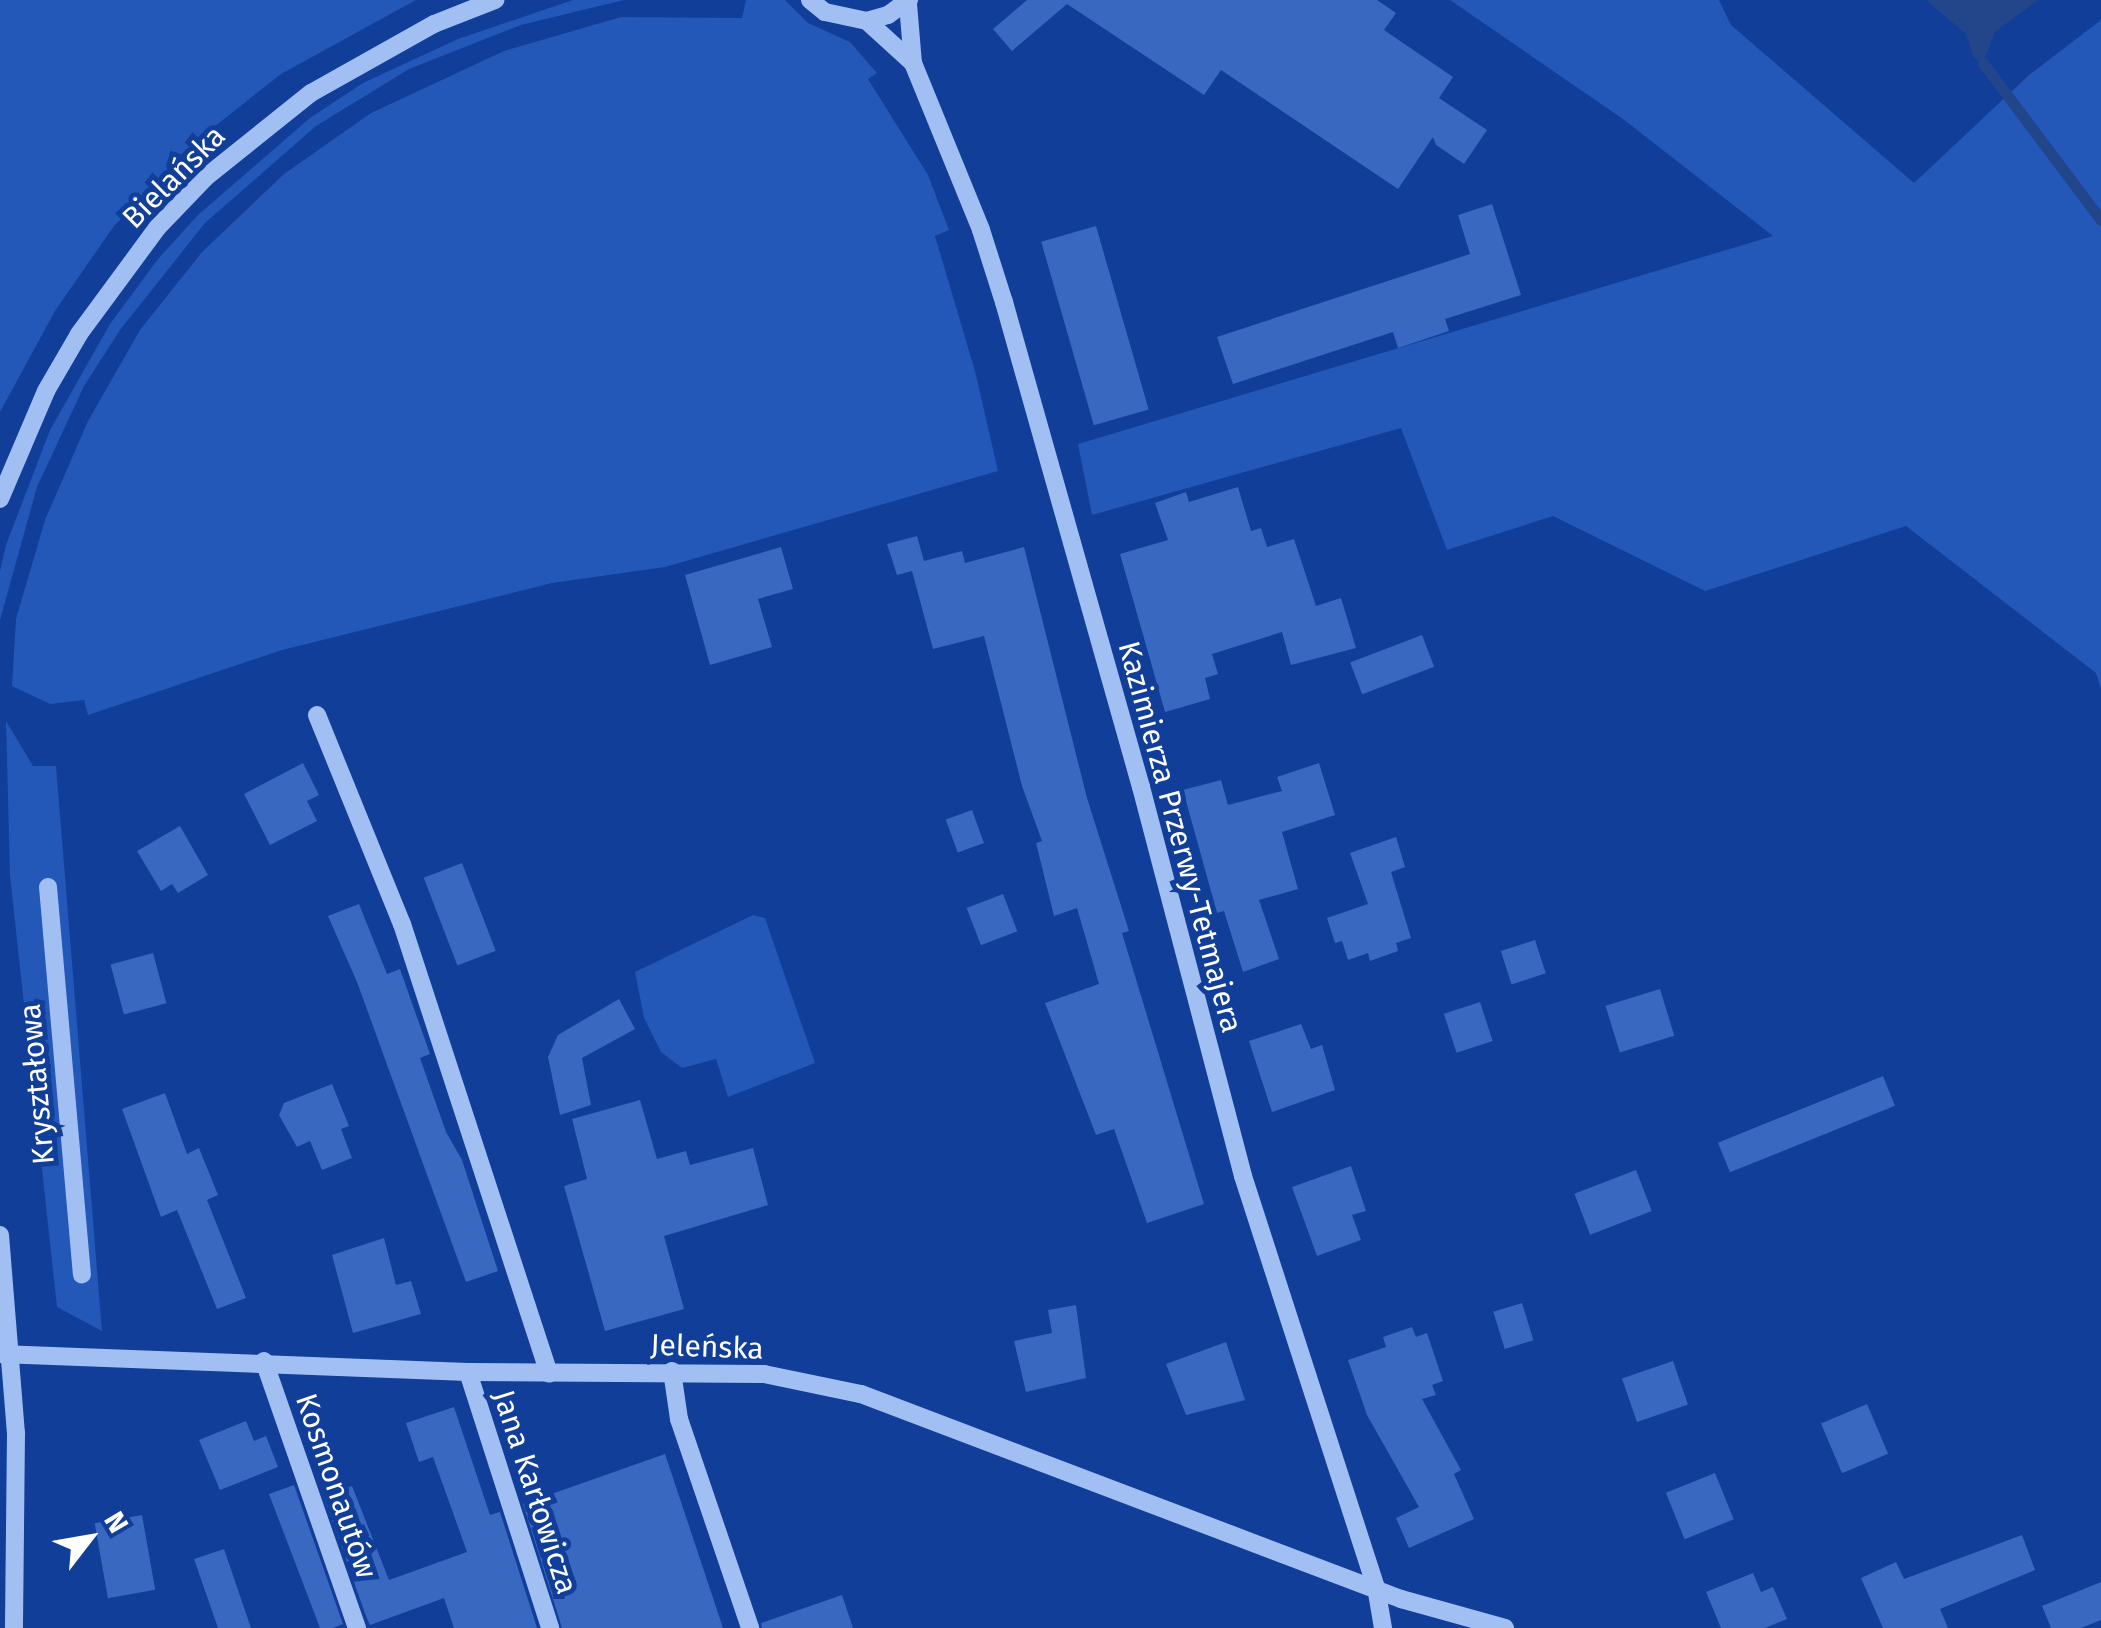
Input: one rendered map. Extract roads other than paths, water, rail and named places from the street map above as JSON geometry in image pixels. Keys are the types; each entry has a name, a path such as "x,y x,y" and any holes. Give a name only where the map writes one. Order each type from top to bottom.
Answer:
{"street":[{"name":"Bielańska","path":"0,499 46,392 78,334 158,227 206,177 256,134 328,83 434,24 495,0"},
{"path":"810,0 826,12 867,20 913,63"},
{"path":"867,20 908,2 913,63"},
{"name":"Kazimierza Przerwy-Tetmajera","path":"913,63 981,230 1004,302 1141,787 1243,1176 1376,1588 1383,1628"},
{"path":"317,715 402,924 549,1374"},
{"name":"Kryształowa","path":"48,887 82,1275"},
{"path":"0,1235 18,1501 14,1628"},
{"name":"Jeleńska","path":"6,1354 468,1372 764,1374 862,1394 1401,1600 1505,1628"},
{"name":"Kosmonautów","path":"264,1362 357,1628"},
{"path":"672,1371 679,1419 750,1628"},
{"name":"Jana Karłowicza","path":"468,1372 550,1628"}],"waterway":[{"path":"1983,63 2101,220"}]}
